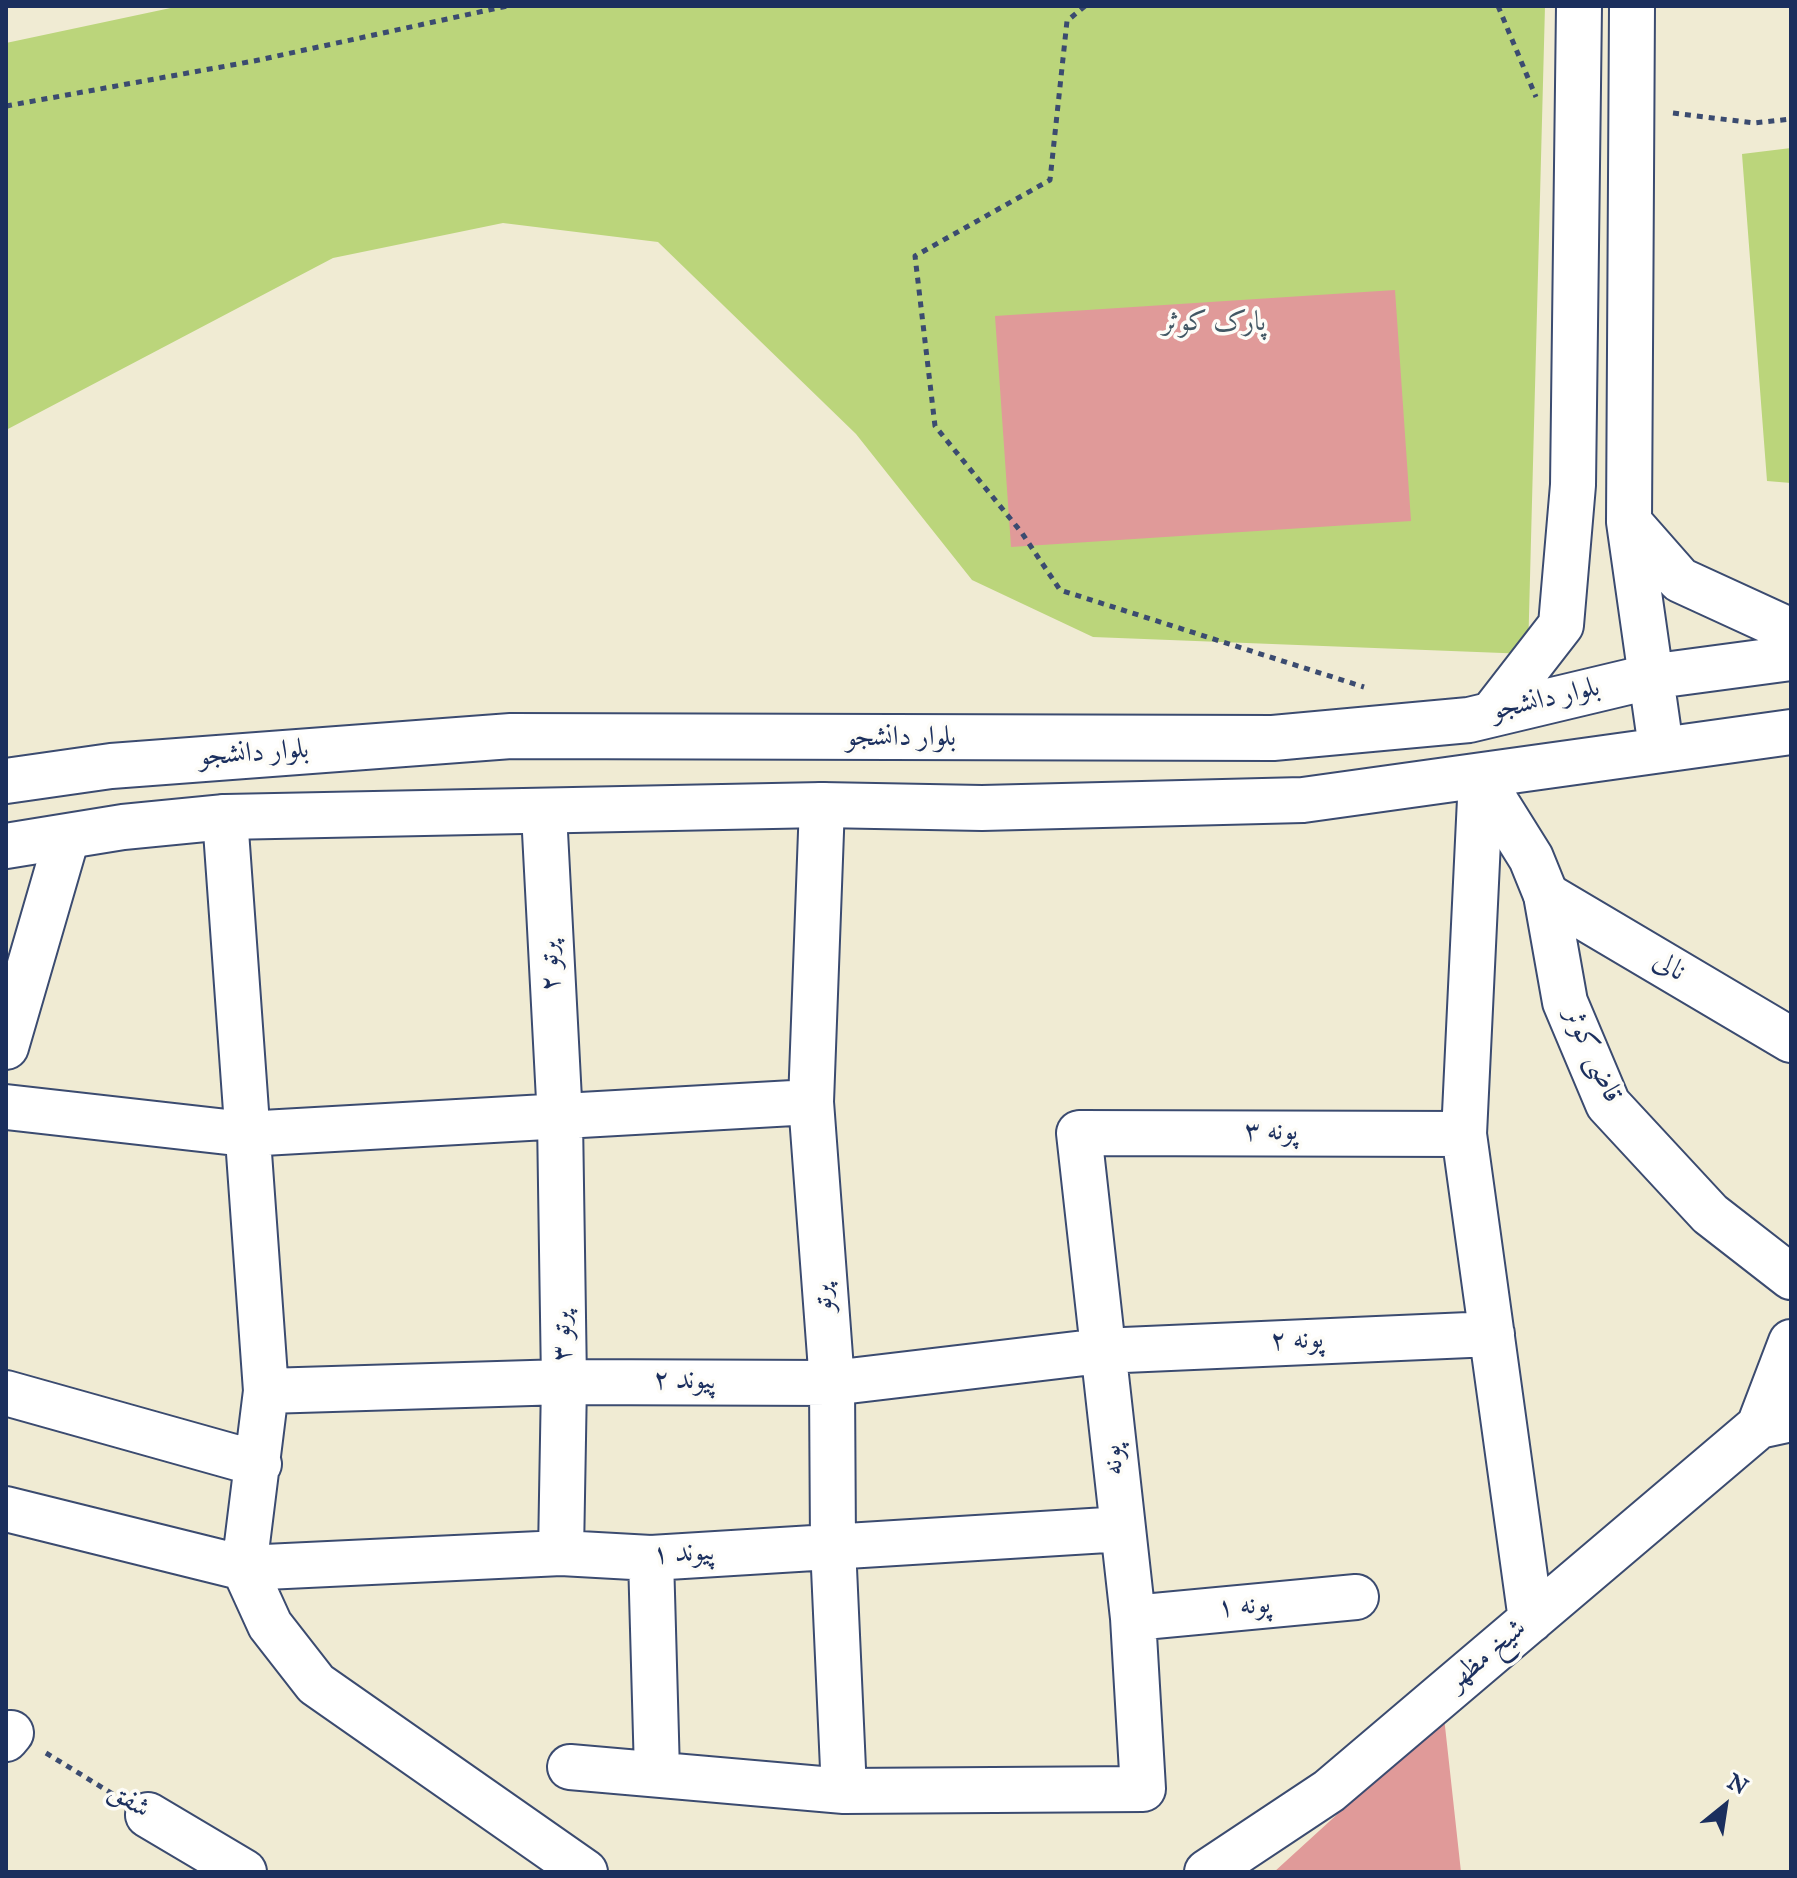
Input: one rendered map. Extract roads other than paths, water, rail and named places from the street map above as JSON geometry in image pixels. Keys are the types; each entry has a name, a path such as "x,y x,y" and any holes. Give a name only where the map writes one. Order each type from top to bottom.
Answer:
{"street":[{"path":"1492,714 1561,625 1573,485 1579,6"},
{"path":"1632,6 1633,294 1629,522 1661,748"},
{"path":"1629,522 1680,580 1791,631"},
{"name":"بلوار دانشجو","path":"6,781 111,766 511,736 1273,738 1469,720 1649,677 1791,658"},
{"path":"6,846 123,827 225,817 544,813 822,805 982,808 1303,800 1481,778 1661,748 1791,732"},
{"path":"111,766 123,827"},
{"path":"1481,778 1464,1134 1531,1620"},
{"name":"قاضی کوثر","path":"1481,778 1531,858 1546,895 1565,1002 1608,1104 1710,1214 1791,1277"},
{"name":"پرتو","path":"822,805 811,1102 832,1383 833,1546 844,1791"},
{"name":"پرتو ۲","path":"544,813 560,1119"},
{"path":"225,817 245,1134 266,1391 244,1568 270,1625 316,1684 585,1872"},
{"path":"6,1047 67,837"},
{"name":"نالی","path":"1546,895 1791,1040"},
{"path":"6,1107 245,1134 560,1119 811,1102"},
{"name":"پرتو ۳","path":"560,1119 564,1382 561,1553"},
{"name":"پونه ۳","path":"1079,1133 1464,1134"},
{"name":"پونه","path":"844,1791 1143,1789 1133,1618 1079,1133"},
{"name":"پونه ۲","path":"1101,1351 1492,1334"},
{"path":"1775,1422 1791,1342"},
{"name":"پیوند ۲","path":"266,1391 564,1382 832,1383 1101,1351"},
{"path":"6,1393 259,1464"},
{"name":"شیخ مظهر","path":"1207,1872 1329,1791 1531,1620 1775,1422"},
{"name":"پیوند ۱","path":"6,1509 244,1568 561,1553 651,1558 1123,1529"},
{"path":"651,1558 657,1772"},
{"name":"پونه ۱","path":"1133,1618 1356,1597"},
{"path":"570,1767 657,1772 844,1791"},
{"name":"شفق","path":"148,1815 244,1872"}],"park label":[{"name":"پارک کوثر","path":"1214,324"}]}
